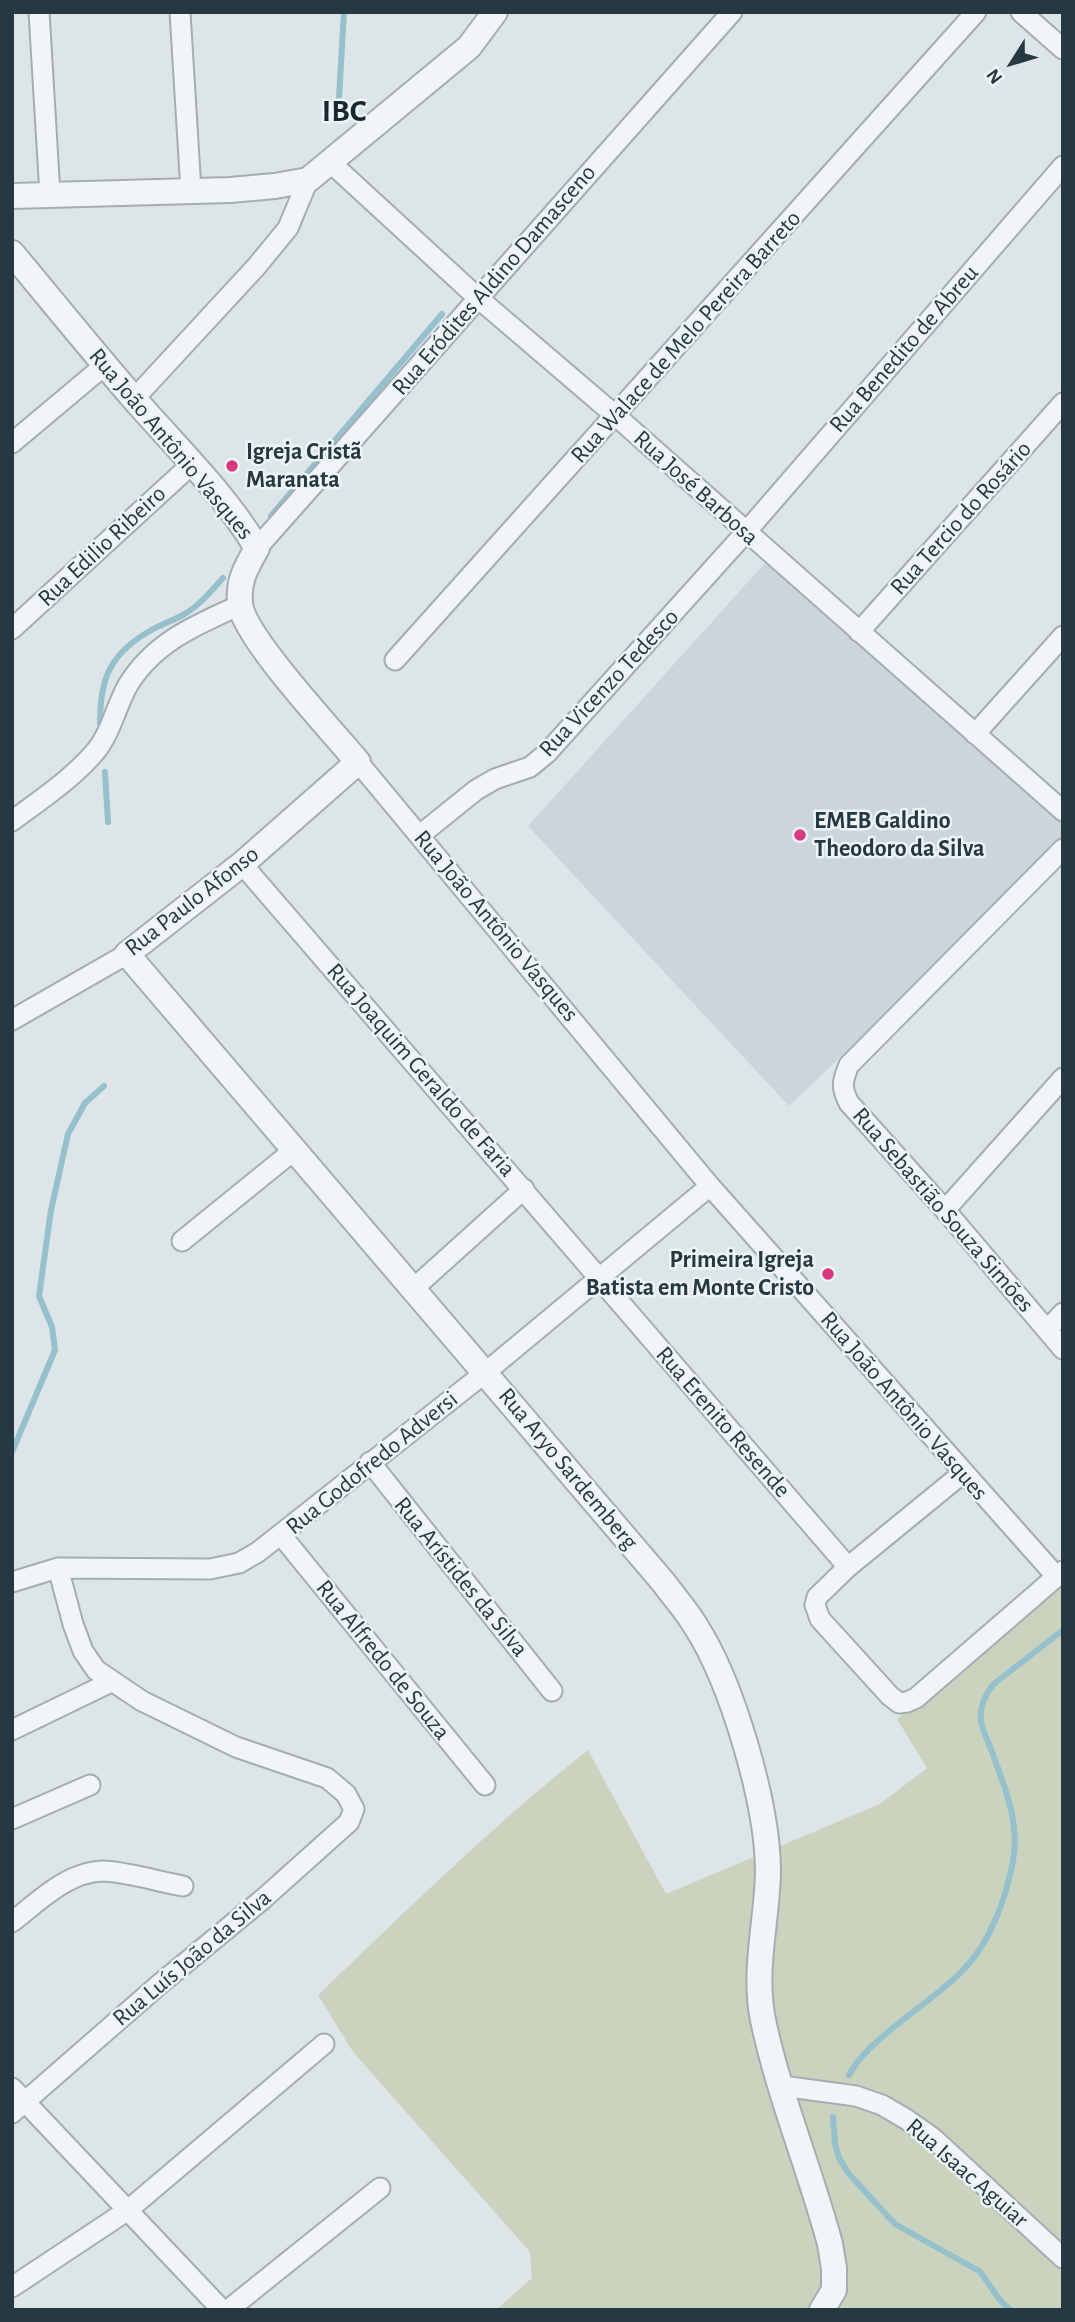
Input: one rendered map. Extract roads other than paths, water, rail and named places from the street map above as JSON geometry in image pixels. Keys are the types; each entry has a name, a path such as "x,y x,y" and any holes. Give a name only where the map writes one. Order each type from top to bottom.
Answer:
{"street":[{"path":"39,12 50,195"},
{"path":"180,12 191,191"},
{"path":"12,196 191,191 275,186 308,180 469,47 495,12"},
{"name":"Rua Eródites Aldino Damasceno","path":"257,548 732,12"},
{"name":"Rua Walace de Melo Pereira Barreto","path":"395,660 976,12"},
{"path":"1021,12 1063,49"},
{"name":"Rua José Barbosa","path":"331,163 478,298 616,416 1063,811"},
{"name":"Rua Benedito de Abreu","path":"746,533 1063,166"},
{"path":"134,399 256,267 288,228 308,180"},
{"name":"Rua João Antônio Vasques","path":"12,253 134,399 225,502 257,548 241,577 240,605 255,639 710,1186 962,1473 1059,1573"},
{"path":"12,443 106,365"},
{"name":"Rua Tercio do Rosário","path":"859,632 1063,403"},
{"name":"Rua Edilio Ribeiro","path":"12,629 192,464"},
{"name":"Rua Vicenzo Tedesco","path":"420,835 476,790 495,779 530,767 547,753 746,533"},
{"path":"12,821 97,750 128,685 148,658 167,641 192,626 240,605"},
{"path":"975,734 1063,636"},
{"name":"Rua Paulo Afonso","path":"12,1020 127,954 242,864 358,762"},
{"name":"Rua Sebastião Souza Simões","path":"1063,849 849,1065 842,1089 849,1103 946,1210 1063,1349"},
{"name":"Rua Joaquim Geraldo de Faria","path":"242,864 598,1277"},
{"name":"Rua Aryo Sardemberg","path":"127,954 293,1151 486,1372 664,1583 696,1626 728,1693 752,1769 763,1821 768,1872 758,1978 763,2019 830,2244 834,2290 822,2310"},
{"path":"946,1210 1063,1078"},
{"path":"182,1241 293,1151"},
{"name":"Rua Godofredo Adversi","path":"12,1582 58,1569 209,1569 239,1563 281,1535 486,1372 710,1186"},
{"path":"413,1289 524,1189"},
{"name":"Rua Erenito Resende","path":"598,1277 848,1567"},
{"path":"1047,1330 1063,1313"},
{"name":"Rua Arístides da Silva","path":"370,1462 551,1691"},
{"path":"962,1473 848,1567 817,1597 815,1605 820,1619 890,1696 899,1703 915,1698 1059,1573"},
{"name":"Rua Alfredo de Souza","path":"281,1535 485,1785"},
{"path":"12,1730 111,1682 96,1671 83,1651 58,1569"},
{"name":"Rua Luís João da Silva","path":"19,2108 105,2031 311,1856 349,1822 354,1809 346,1794 327,1778 236,1747 142,1701 111,1682"},
{"path":"12,1819 90,1785"},
{"path":"12,1922 57,1887 81,1876 102,1871 183,1886"},
{"path":"12,2287 128,2210 324,2044"},
{"name":"Rua Isaac Aguiar","path":"782,2086 856,2096 882,2105 906,2119 933,2138 1063,2258"},
{"path":"12,2088 19,2108 128,2210 222,2310"},
{"path":"228,2310 380,2188"}],"waterway":[{"path":"338,115 344,12"},
{"path":"271,516 442,314"},
{"path":"100,723 105,681 109,670 124,650 152,630 183,615 223,578"},
{"path":"105,772 108,822"},
{"path":"12,1452 55,1350 52,1327 39,1296 51,1210 68,1134 85,1103 104,1086"},
{"path":"849,2075 872,2046 962,1971 989,1934 1010,1875 1015,1833 1006,1792 982,1726 982,1706 995,1683 1063,1630"},
{"path":"833,2117 839,2158 848,2173 895,2224 979,2271 1001,2302 1011,2310"}],"place":[{"name":"Igreja Cristã Maranata","path":"232,466"},
{"name":"EMEB Galdino Theodoro da Silva","path":"800,835"},
{"name":"Primeira Igreja Batista em Monte Cristo","path":"828,1274"}],"district":[{"name":"IBC","path":"344,111"}]}
